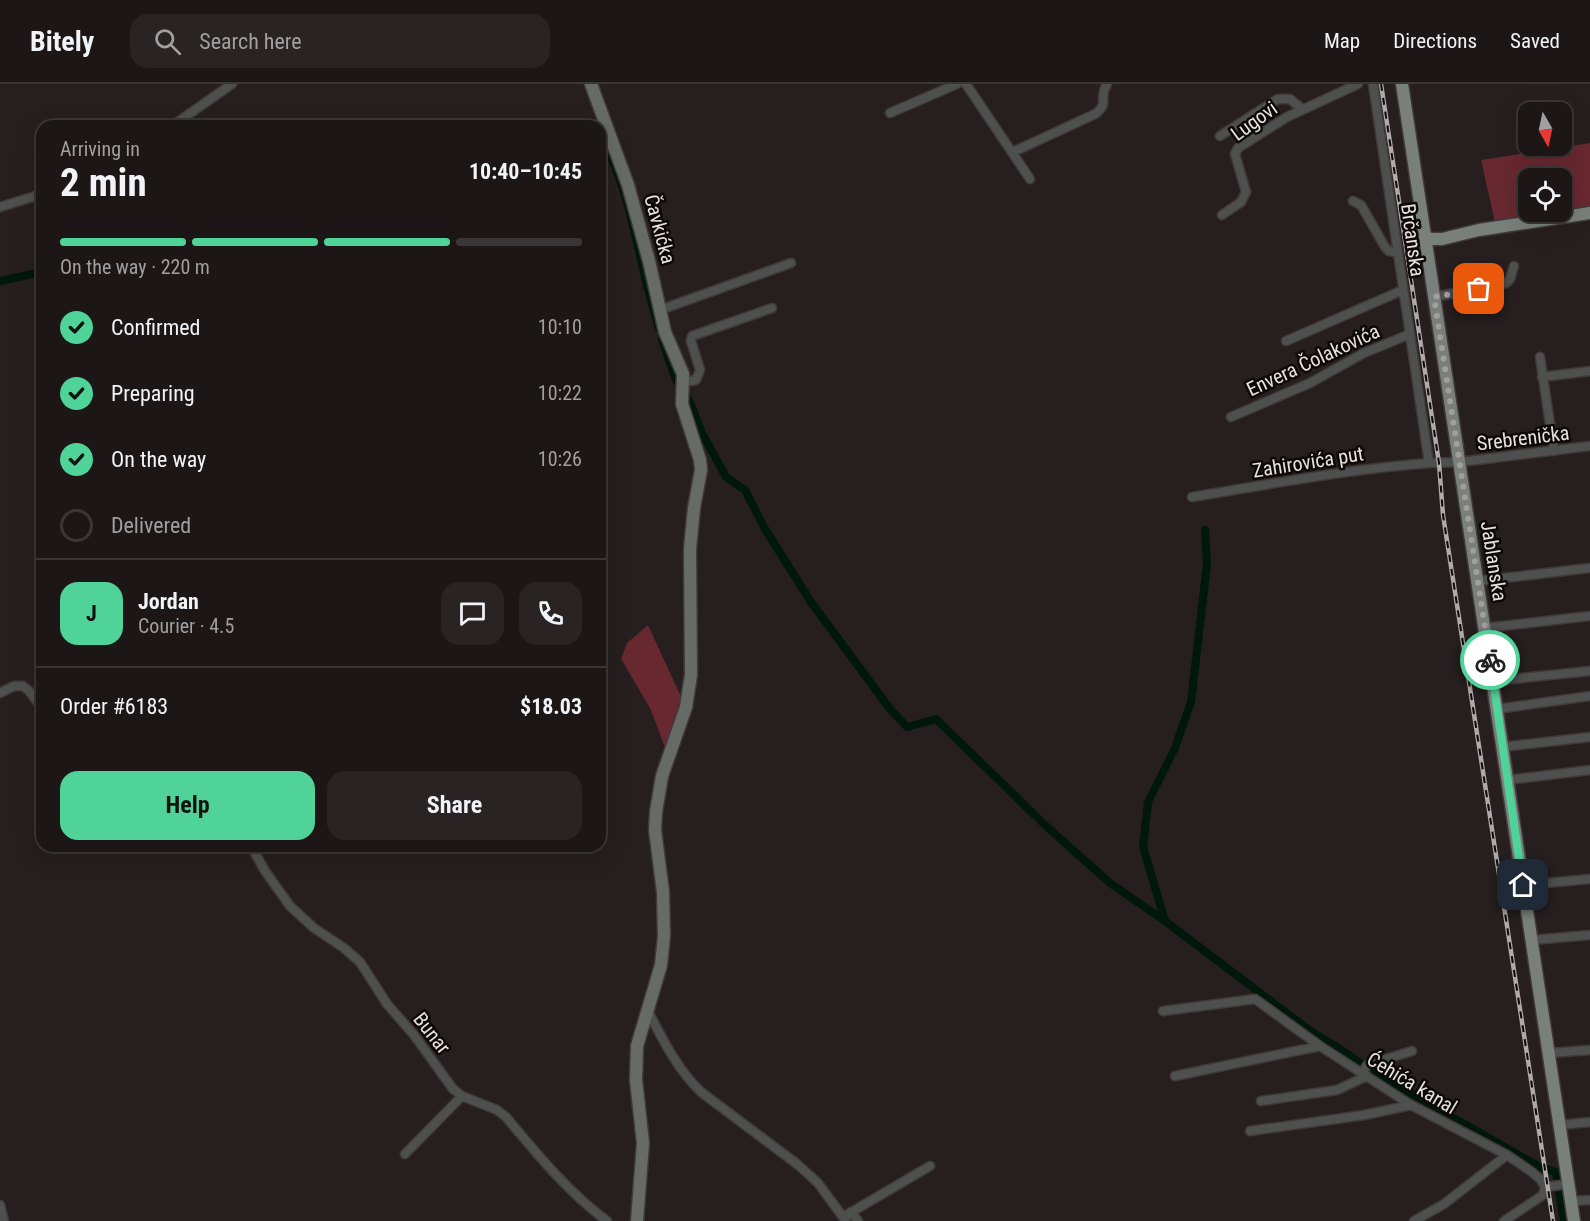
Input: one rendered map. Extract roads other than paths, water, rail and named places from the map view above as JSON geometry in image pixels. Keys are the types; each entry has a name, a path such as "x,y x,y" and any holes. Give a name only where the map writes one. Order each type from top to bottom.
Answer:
{"main road":[{"name":"Jablanska","path":"1402,84 1574,1221"},
{"path":"1425,235 1479,230 1590,213"},
{"path":"1425,235 1431,240 1479,230"},
{"path":"1430,272 1440,248 1449,237"}],"street":[{"path":"180,120 232,84"},
{"name":"Čavkićka","path":"591,84 604,120"},
{"path":"890,113 957,84"},
{"path":"966,84 1030,178"},
{"path":"1013,152 1095,114 1104,105 1102,93 1107,84"},
{"name":"Lugovi","path":"1222,215 1240,202 1246,192 1235,158 1236,150 1287,117 1358,84"},
{"name":"Brčanska","path":"1373,84 1429,463"},
{"path":"1220,135 1278,99 1290,99 1302,109"},
{"name":"Čavkićka","path":"606,125 628,185 650,261 665,332 683,374 682,404 700,459 701,470 694,507 690,549 691,675 686,707 662,776 656,812 655,830 664,910 664,936 661,964 637,1046 635,1062 644,1143 637,1221"},
{"path":"0,207 36,196"},
{"path":"1353,201 1361,205 1385,247 1389,251 1398,253"},
{"path":"660,310 791,263"},
{"path":"1434,297 1506,283 1510,279 1514,266"},
{"path":"1286,341 1403,290"},
{"path":"683,388 696,380 700,370 692,336 771,308"},
{"name":"Envera Čolakovića","path":"1231,417 1310,383 1364,353 1410,334"},
{"path":"1540,357 1554,451"},
{"path":"1542,376 1590,371"},
{"name":"Srebrenička","path":"1429,463 1460,462 1590,446"},
{"name":"Zahirovića put","path":"1192,497 1357,470 1429,463"},
{"path":"1478,581 1590,568"},
{"path":"1485,628 1590,616"},
{"path":"1492,681 1590,671"},
{"path":"0,693 23,686 36,700"},
{"path":"1497,710 1590,696"},
{"path":"1502,747 1590,738"},
{"path":"1508,780 1590,770"},
{"name":"Bunar","path":"254,852 290,906 314,928 360,962 387,1004 414,1035 453,1089 462,1096 497,1110 506,1117 569,1189 607,1221"},
{"path":"1523,885 1590,879"},
{"path":"1532,940 1590,935"},
{"name":"Ćehića kanal","path":"1162,1011 1246,999 1258,1001 1320,1046 1365,1071 1411,1104 1507,1155 1532,1172 1548,1187"},
{"path":"648,1011 675,1061 689,1081 797,1164 818,1183 847,1217 858,1221"},
{"path":"1175,1076 1320,1046"},
{"path":"1549,1053 1590,1050"},
{"path":"1261,1101 1337,1090 1365,1071 1412,1051"},
{"path":"405,1154 462,1096"},
{"path":"1250,1131 1364,1115 1411,1104"},
{"path":"1560,1125 1590,1122"},
{"path":"1414,1221 1444,1204 1507,1155"},
{"path":"847,1217 930,1166"},
{"path":"1504,1221 1543,1195 1548,1187 1567,1184"},
{"path":"1571,1201 1590,1200"},
{"path":"0,1205 4,1221"}],"waterway":[{"path":"606,148 629,209 659,328"},
{"path":"0,281 36,273"},
{"path":"662,339 675,378 690,402 702,433 726,477 745,490 765,529 811,602 890,709 907,727 936,719 1046,826 1110,883 1165,921 1309,1030 1368,1069 1540,1167 1556,1172 1564,1221"},
{"path":"1165,921 1143,847 1148,802 1175,748 1191,702 1207,564 1205,530"}],"railway":[{"path":"1381,84 1439,463 1443,515 1553,1221"}]}
